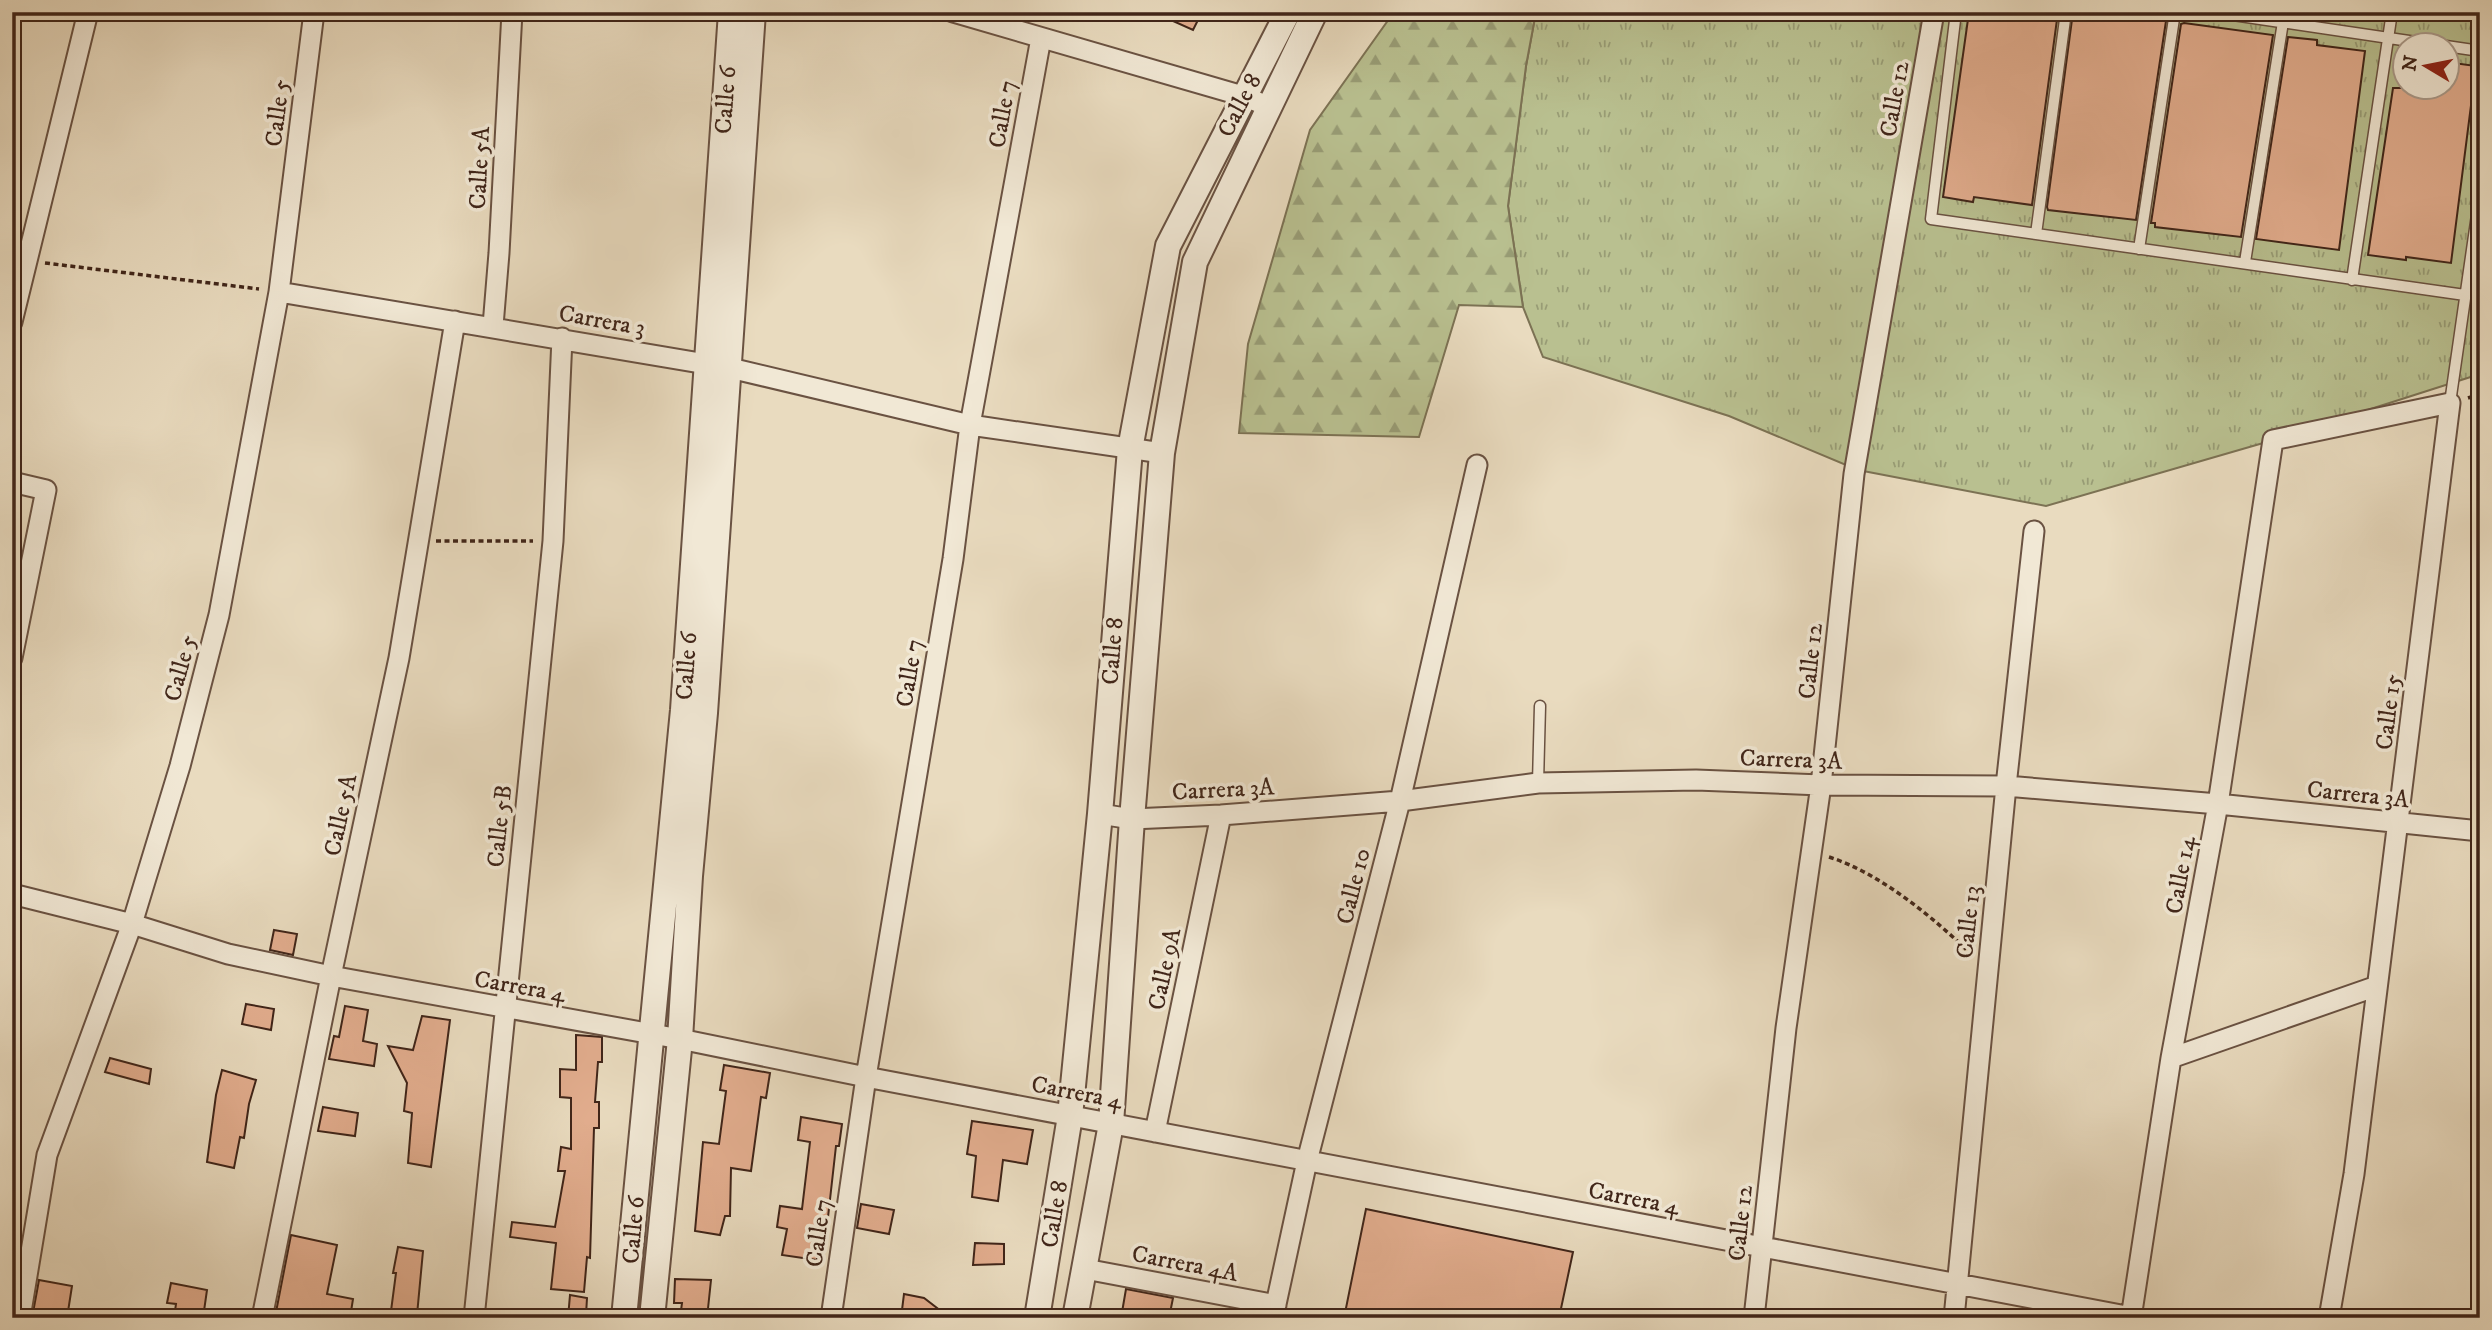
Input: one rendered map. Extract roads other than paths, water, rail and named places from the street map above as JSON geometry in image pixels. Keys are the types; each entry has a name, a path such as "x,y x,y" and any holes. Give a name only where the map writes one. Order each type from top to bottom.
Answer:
{"street":[{"path":"12,323 88,12"},
{"name":"Calle 5","path":"20,1318 47,1155 132,924 180,765 219,615 279,292 314,12"},
{"name":"Calle 5A","path":"493,326 512,12"},
{"name":"Calle 6","path":"718,366 731,12"},
{"name":"Calle 6","path":"652,1318 680,1039 690,876 694,712 718,366 753,12"},
{"path":"953,12 1243,96 1270,107"},
{"name":"Calle 8","path":"1037,1318 1070,1116 1100,814 1130,449 1168,246 1288,12"},
{"name":"Calle 8","path":"1075,1318 1111,1124 1132,819 1162,453 1195,262 1315,12"},
{"name":"Calle 12","path":"1754,1318 1786,1028 1821,785 1854,474 1934,12"},
{"name":"Calle 7","path":"831,1318 866,1077 953,559 970,425 1041,38"},
{"name":"Carrera 3","path":"279,292 718,366 970,425 1162,453"},
{"name":"Calle 5A","path":"261,1318 399,658 456,321"},
{"name":"Calle 5B","path":"474,1318 553,541 562,338"},
{"name":"Calle 14","path":"2133,1317 2171,1058 2218,804 2273,440 2450,403"},
{"name":"Calle 15","path":"2329,1318 2354,1174 2450,403"},
{"name":"Calle 10","path":"1274,1311 1307,1161 1400,802 1477,465"},
{"path":"12,482 46,490 12,658"},
{"name":"Calle 13","path":"1954,1318 2034,531"},
{"name":"Calle 6","path":"624,1318 652,1034 694,712"},
{"name":"Carrera 3A","path":"1100,814 1132,819 1221,815 1400,802 1538,783 1696,780 1821,785 2006,786 2218,804 2480,831"},
{"name":"Calle 9A","path":"1155,1132 1221,815"},
{"name":"Carrera 4","path":"12,894 132,924 228,954 331,976 680,1039 1111,1124 2133,1317"},
{"path":"2171,1058 2377,985"},
{"path":"639,1168 665,1172"},
{"name":"Carrera 4A","path":"1085,1269 1274,1311"}],"lane":[{"path":"1956,12 1931,219 2465,295"},
{"path":"2036,234 2066,12"},
{"path":"2139,249 2175,12"},
{"path":"2213,12 2388,37"},
{"path":"2352,280 2392,12"},
{"path":"2245,262 2283,22"},
{"path":"2460,48 2480,51"},
{"name":"Calle 15","path":"2450,403 2480,194"},
{"path":"1538,783 1540,706"}]}
